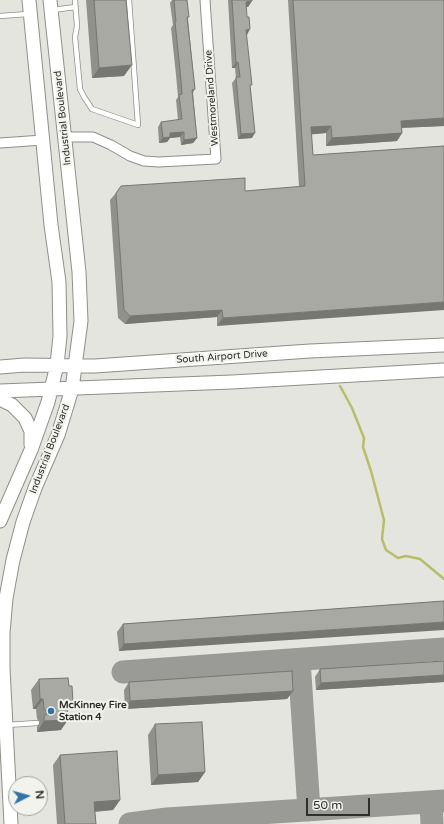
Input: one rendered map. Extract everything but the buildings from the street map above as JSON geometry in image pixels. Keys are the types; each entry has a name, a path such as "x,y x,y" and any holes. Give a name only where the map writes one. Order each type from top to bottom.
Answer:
{"main road":[{"name":"Industrial Boulevard","path":"0,521 31,450 52,389 57,365 60,328 60,292 51,225 29,0"},
{"name":"Industrial Boulevard","path":"11,824 3,726 2,641 9,578 22,522 58,435 72,389 77,366 81,321 51,5"},
{"path":"43,140 64,137"},
{"name":"South Airport Drive","path":"0,367 57,365 95,366 310,351 444,345"},
{"path":"0,391 72,389 444,370"},
{"path":"0,399 12,405 25,418 31,431 31,450"}],"street":[{"name":"Westmoreland Drive","path":"64,137 94,137 112,145 130,156 144,161 159,162 216,159 205,0"},
{"path":"0,143 43,140"}],"lane":[{"path":"75,0 77,26 75,37 80,89 84,97 92,109 138,125 129,0"},
{"path":"51,5 75,7"},
{"path":"0,16 30,14"},
{"path":"3,726 37,723"}],"waterway":[{"path":"340,386 352,408 364,438 363,447 384,520 382,539 386,550 398,558 406,556 420,559 444,579"}],"taxiway":[{"path":"123,672 444,649"},
{"path":"299,660 309,810"},
{"path":"130,824 167,819 444,801"},
{"path":"431,802 432,824"}],"place":[{"name":"McKinney Fire Station 4","path":"51,711"}]}
